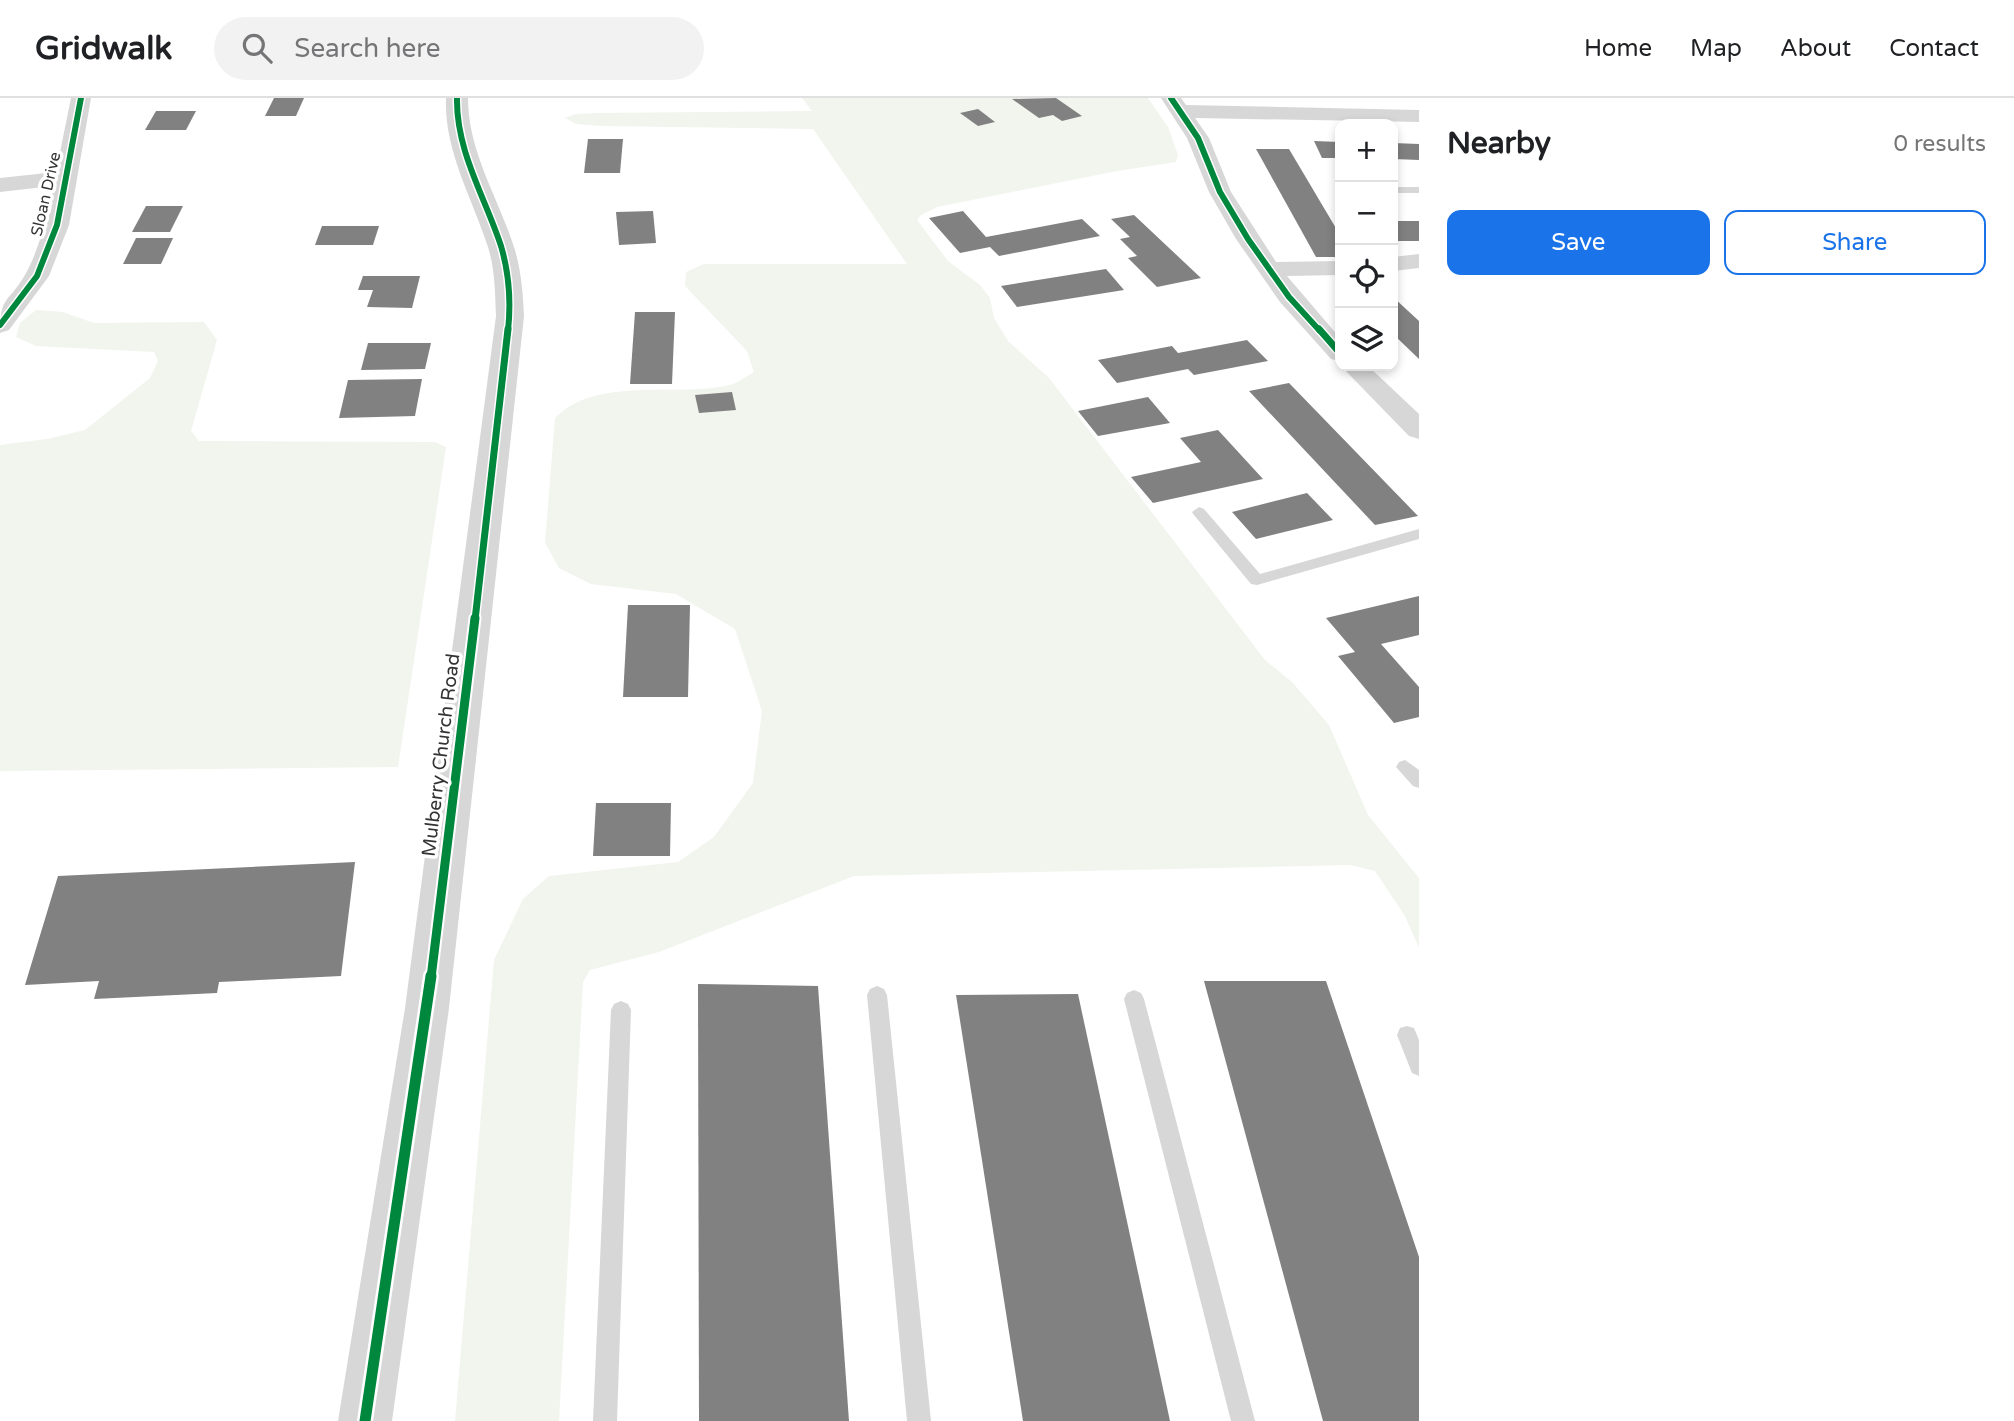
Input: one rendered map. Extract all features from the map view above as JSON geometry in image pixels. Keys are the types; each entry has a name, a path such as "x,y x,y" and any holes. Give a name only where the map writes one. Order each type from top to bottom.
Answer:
{"street":[{"name":"Sloan Drive","path":"0,325 37,276 57,225 80,98"},
{"name":"Mulberry Church Road","path":"365,1421 395,1240 458,767 510,316 509,286 502,248 461,138 457,98"},
{"path":"1176,105 1419,116"},
{"path":"1176,105 1198,138 1220,192 1268,269 1289,297 1335,348"},
{"path":"0,185 66,178"},
{"path":"1398,263 1419,261"},
{"path":"1268,269 1335,268"},
{"path":"1358,371 1419,430"}],"lane":[{"path":"1398,190 1419,190"},
{"path":"1199,512 1257,580 1419,534"},
{"path":"1405,767 1419,781"},
{"path":"877,995 919,1421"},
{"path":"1134,999 1243,1421"},
{"path":"605,1421 621,1010"},
{"path":"1407,1035 1419,1066"}],"shaded area":[{"path":"802,98 1148,98 1168,127 1178,155 1176,162 937,207 917,220 948,261 980,285 990,298 994,318 1008,341 1049,378 1265,660 1292,682 1329,725 1368,815 1419,878 1419,948 1405,916 1375,871 1350,865 854,876 659,952 590,970 583,982 559,1421 455,1421 494,960 523,899 549,876 678,862 714,837 753,783 762,711 735,629 676,594 591,584 559,568 545,543 555,418 572,405 593,397 638,390 709,388 733,384 754,372 747,351 685,286 686,272 704,264 907,264 813,129 603,126 576,124 565,118 576,114 596,113 812,111"},
{"path":"36,310 63,312 94,323 204,322 217,340 191,431 199,441 435,442 446,447 398,767 0,771 0,445 47,439 85,430 150,378 158,361 154,352 36,346 16,337 20,323"}],"building":[{"path":"274,98 304,98 296,116 265,116"},
{"path":"1056,98 1082,116 1062,121 1053,115 1039,118 1012,99"},
{"path":"978,109 995,122 978,126 960,113"},
{"path":"156,111 196,111 186,130 145,130"},
{"path":"588,139 623,139 620,173 584,173"},
{"path":"1314,141 1335,142 1335,158 1322,158"},
{"path":"1398,143 1419,144 1419,160 1398,159"},
{"path":"1256,149 1289,149 1335,227 1335,257 1316,257"},
{"path":"146,206 183,206 170,232 132,232"},
{"path":"653,211 656,243 619,245 616,212"},
{"path":"963,211 986,237 1082,219 1100,236 999,256 990,247 960,253 929,218"},
{"path":"1134,215 1201,278 1157,287 1128,258 1137,256 1120,239 1130,237 1111,219"},
{"path":"1398,221 1419,221 1419,241 1398,241"},
{"path":"322,226 379,226 373,245 315,245"},
{"path":"136,238 173,238 161,264 123,264"},
{"path":"1106,269 1124,290 1017,307 1001,286"},
{"path":"363,276 420,276 412,308 367,307 373,290 358,290"},
{"path":"1398,302 1419,321 1419,359 1398,339"},
{"path":"635,312 675,312 672,384 630,384"},
{"path":"1247,340 1268,361 1194,375 1188,369 1117,383 1098,360 1172,346 1178,353"},
{"path":"368,343 431,343 425,369 361,370"},
{"path":"422,379 415,416 339,418 348,380"},
{"path":"1289,383 1418,516 1375,525 1249,391"},
{"path":"732,392 736,410 699,413 695,395"},
{"path":"1148,397 1170,423 1098,436 1078,411"},
{"path":"1218,430 1263,479 1153,503 1131,477 1201,462 1180,438"},
{"path":"1307,493 1333,520 1256,539 1232,512"},
{"path":"1419,596 1419,635 1381,644 1419,687 1419,717 1394,723 1338,656 1355,652 1326,618"},
{"path":"628,605 690,605 688,697 623,697"},
{"path":"596,803 671,803 670,856 593,856"},
{"path":"355,862 341,976 219,982 217,993 94,999 99,981 25,985 58,876"},
{"path":"1204,981 1326,981 1419,1257 1419,1421 1323,1421"},
{"path":"698,984 818,986 849,1421 699,1421"},
{"path":"1078,994 1170,1421 1023,1421 956,995"}],"cycle path":[{"path":"0,325 37,276 57,225 81,98"},
{"path":"365,1421 427,1008 510,316 503,255 465,152 457,114 457,98"},
{"path":"1171,98 1198,138 1220,192 1248,239 1289,297 1335,348"}]}
